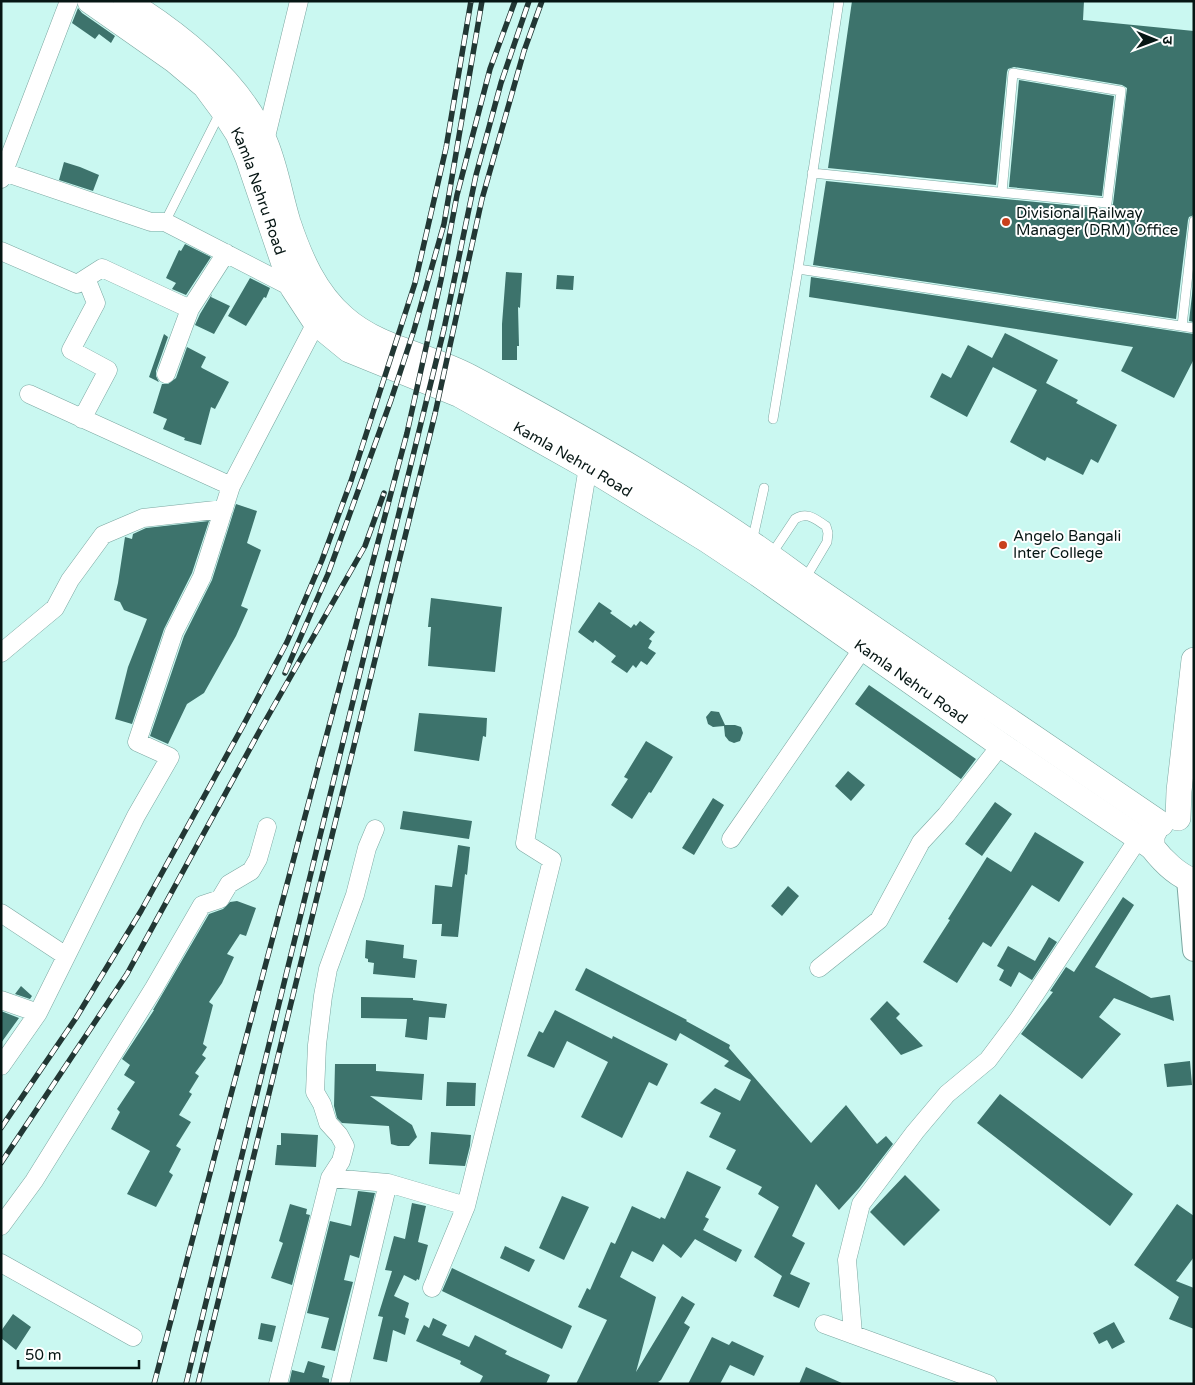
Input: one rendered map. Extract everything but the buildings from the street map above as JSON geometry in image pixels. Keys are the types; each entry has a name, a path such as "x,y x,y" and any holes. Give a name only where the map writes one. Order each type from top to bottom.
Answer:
{"main road":[{"name":"Kamla Nehru Road","path":"90,1 174,60 205,86 238,134 294,288 316,323 349,350 460,395 588,467 714,531 762,561 804,581 1178,820"},
{"name":"Kamla Nehru Road","path":"133,3 185,43 218,73 238,95 253,116 265,141 288,222 307,270 322,296 342,317 356,329 372,338 473,378 636,470 714,531"},
{"name":"Kamla Nehru Road","path":"762,561 863,648 1000,745 1145,843 1191,880"},
{"path":"1145,843 1152,835 1178,820 1179,791 1194,660"}],"street":[{"path":"69,1 2,174 151,222 165,222 294,288"},
{"path":"265,141 299,1"},
{"path":"1,251 77,284 102,268 190,309"},
{"path":"166,374 190,309 226,253"},
{"path":"82,419 108,370 71,350 96,303 86,278"},
{"path":"1,1066 38,1013 136,816 170,757 137,742 174,632 202,577 231,486 316,323"},
{"path":"29,394 231,486"},
{"path":"432,1288 466,1206 552,860 526,843 588,467"},
{"path":"1,653 54,608 79,567 103,535 143,518 224,509"},
{"path":"731,839 863,648"},
{"path":"819,968 880,920 921,842 946,815 1000,745"},
{"path":"1,1226 34,1181 154,988 202,905 220,899 229,884 251,871 258,859 267,827"},
{"path":"278,1384 330,1178 341,1161 345,1146 339,1135 328,1123 322,1104 315,1092 323,996 328,969 355,895 367,848 375,829"},
{"path":"853,1334 847,1260 861,1204 947,1094 988,1060 1145,843"},
{"path":"1191,880 1194,950"},
{"path":"1,913 66,956"},
{"path":"1,1000 38,1013"},
{"path":"330,1178 388,1184 466,1206"},
{"path":"340,1384 388,1184"},
{"path":"1,1263 134,1337"},
{"path":"824,1324 988,1384"}],"lane":[{"path":"773,419 839,1"},
{"path":"812,173 1107,203 1121,91 1013,73 1002,192"},
{"path":"165,222 222,109"},
{"path":"1182,326 1194,221"},
{"path":"798,268 1194,328"},
{"path":"762,561 764,488"},
{"path":"762,561 795,519 801,515 808,515 826,526 828,542 804,581"}],"railway":[{"path":"1,1128 76,1018 141,911 287,642 322,560 351,481 415,283 446,148 471,1"},
{"path":"285,673 328,574 391,400 414,330 444,224 482,1"},
{"path":"154,1384 407,433 441,280 457,195 490,69 515,1"},
{"path":"186,1384 444,329 476,175 501,83 529,1"},
{"path":"198,1384 435,414 482,199 524,51 542,1"},
{"path":"1,1163 127,974 259,732 365,546 384,493"}],"place":[{"name":"Divisional Railway Manager (DRM) Office","path":"1006,222"},
{"name":"Angelo Bangali Inter College","path":"1003,545"}]}
